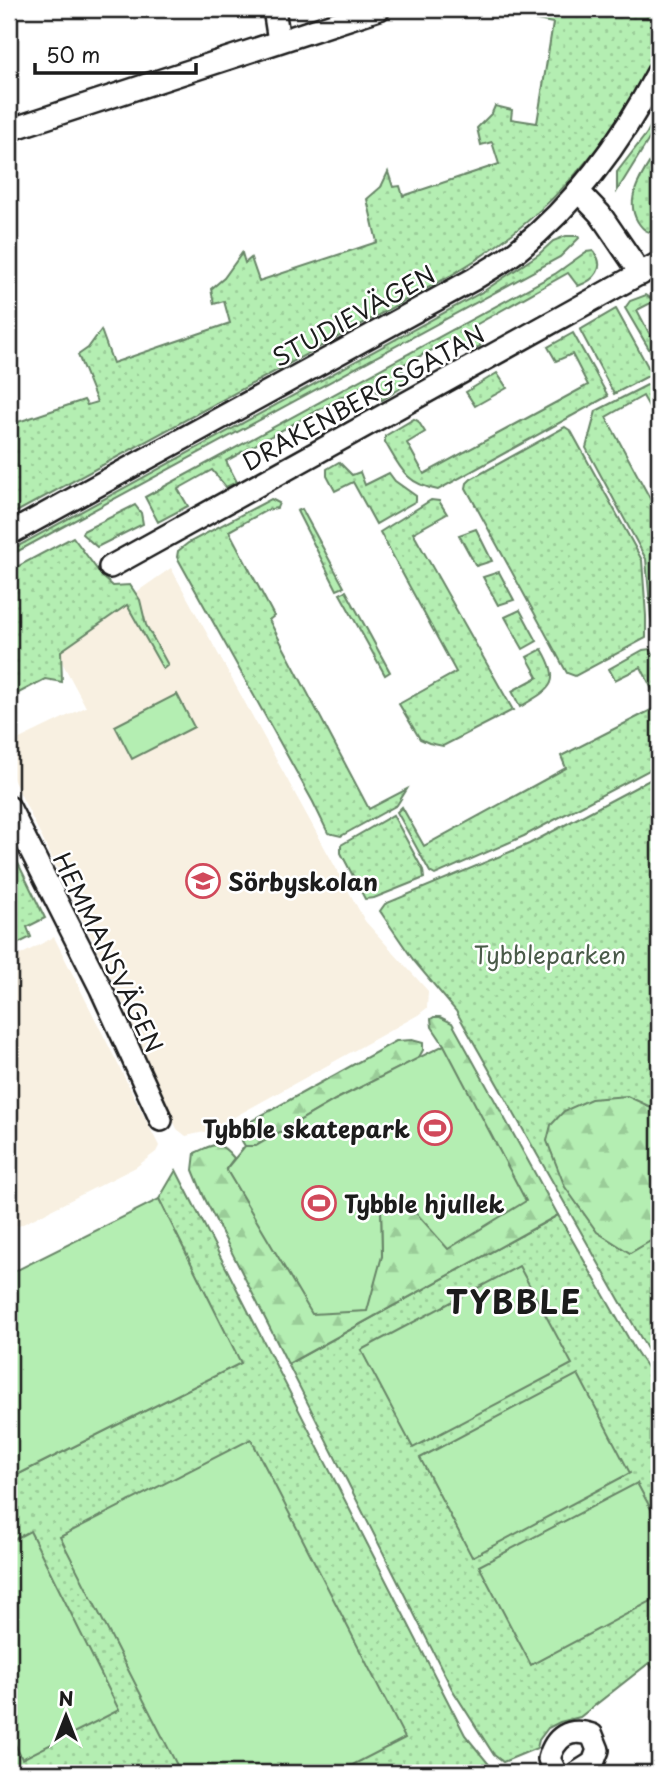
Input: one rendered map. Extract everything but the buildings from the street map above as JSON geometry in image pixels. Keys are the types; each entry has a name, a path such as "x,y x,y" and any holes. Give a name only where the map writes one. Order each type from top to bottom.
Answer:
{"street":[{"path":"274,9 279,41"},
{"path":"9,130 379,9"},
{"name":"STUDIEVÄGEN","path":"9,534 474,279 517,251 578,191 626,128 659,70"},
{"name":"DRAKENBERGSGATAN","path":"110,567 650,269 578,191"},
{"name":"HEMMANSVÄGEN","path":"9,807 101,989 160,1120"},
{"path":"556,1773 549,1759 553,1746 565,1735 580,1731 592,1735 598,1749 593,1763 577,1773"}],"shaded area":[{"name":"Sörbyskolan","path":"171,568 365,921 428,991 427,1008 418,1015 209,1131 186,1136 177,1129 120,996 9,771 9,744 86,707 55,649"},
{"path":"54,937 159,1146 156,1152 136,1167 19,1226 9,1223 9,961"}],"green space":[{"path":"516,9 659,9 659,41 644,75 596,149 554,197 505,239 450,276 9,516 9,425 84,400 87,405 97,402 78,355 88,348 101,330 113,363 230,323 224,301 214,304 211,289 224,278 242,253 245,263 251,258 259,281 377,242 367,199 381,187 388,172 393,187 400,186 403,196 499,164 492,142 481,145 477,128 492,113 495,106 512,110 511,119 537,123 553,23 526,18 528,13"},
{"path":"659,110 659,123 617,191 617,172 647,133"},
{"path":"659,147 659,231 651,232 640,225 633,205 637,185"},
{"path":"566,236 579,238 560,257 9,556 9,551 484,291 539,254 553,241"},
{"path":"593,251 599,262 594,277 578,286 568,273 472,327 481,342 480,346 470,352 462,350 456,338 400,366 409,383 382,400 371,381 226,461 237,482 226,487 212,470 178,489 188,506 158,522 145,497 555,274 586,252"},
{"path":"646,295 655,301 637,310 659,352 659,366 625,308 630,301"},
{"path":"616,309 652,374 614,394 580,330"},
{"path":"573,333 608,396 438,490 418,483 405,474 385,442 385,436 414,419 425,432 407,443 424,474 588,385 572,354 556,361 548,347"},
{"path":"497,373 507,388 475,406 466,392"},
{"path":"651,383 659,388 659,420 657,421 643,396 606,417 659,515 659,644 651,617 646,559 586,448 596,411"},
{"path":"565,427 571,431 642,560 646,616 646,638 575,676 567,673 466,488 471,479"},
{"path":"339,462 352,475 360,472 365,485 389,473 395,481 416,496 416,501 376,524 353,482 335,491 327,476 327,469"},
{"path":"271,499 279,503 277,508 267,510 229,531 274,616 269,620 369,809 407,789 397,805 341,836 328,833 177,557 178,551 188,543"},
{"path":"431,500 439,501 447,514 413,533 513,710 443,746 420,739 399,704 456,672 380,532"},
{"path":"135,505 141,513 143,524 97,547 82,534 83,531"},
{"path":"302,509 344,587 337,590 297,511"},
{"path":"476,529 492,561 476,566 459,535"},
{"path":"73,537 102,576 113,586 130,585 140,600 146,625 168,665 163,669 127,605 61,651 62,682 45,679 9,698 9,571"},
{"path":"499,572 514,600 498,605 483,577"},
{"path":"346,591 390,672 385,675 340,594"},
{"path":"520,610 537,641 523,649 505,617"},
{"path":"542,649 552,670 550,684 546,690 520,707 512,691 538,677 527,657"},
{"path":"650,649 659,663 659,703 641,667 615,680 609,669 643,650"},
{"path":"177,694 194,727 132,759 115,726"},
{"path":"659,706 659,765 524,836 435,875 430,872 397,812 402,807 424,846 566,768 561,756"},
{"name":"Tybbleparken","path":"659,775 659,1370 456,1011 414,961 380,911 385,904 529,844"},
{"path":"393,815 423,870 424,878 365,899 341,853 341,845"},
{"path":"9,845 45,918 27,927 31,937 9,948"},
{"path":"434,1017 452,1023 558,1215 288,1364 204,1197 193,1170 195,1153 212,1145 224,1148 234,1158 226,1169 382,1256 381,1209 402,1197 444,1045 432,1027 431,1019"},
{"path":"412,1040 423,1043 418,1059 335,1100 256,1146 245,1146 242,1141 246,1124 396,1041"},
{"path":"444,1045 526,1201 448,1249 402,1197 381,1209 382,1256 367,1311 312,1314 226,1169 245,1146 256,1146 335,1100"},
{"path":"627,1096 651,1107 659,1114 659,1236 630,1253 597,1232 565,1187 547,1141 551,1125 564,1111 591,1099"},
{"path":"176,1170 465,1735 496,1773 9,1773 9,1479 240,1363 159,1199"},
{"path":"159,1199 241,1363 9,1479 9,1274"},
{"path":"558,1215 634,1348 659,1386 659,1676 649,1663 580,1717 548,1728 539,1740 537,1748 503,1762 494,1755 452,1689 288,1364"},
{"path":"519,1266 572,1364 413,1448 361,1350"},
{"path":"578,1374 630,1473 472,1557 420,1458"},
{"path":"251,1439 405,1738 337,1773 181,1773 60,1537"},
{"path":"637,1483 659,1524 659,1597 531,1665 479,1566"},
{"path":"30,1531 119,1710 22,1759 9,1732 9,1542"}],"place":[{"name":"Sörbyskolan","path":"203,881"},
{"name":"Tybble skatepark","path":"435,1128"},
{"name":"Tybble hjullek","path":"319,1203"}],"district":[{"name":"TYBBLE","path":"514,1301"}]}
